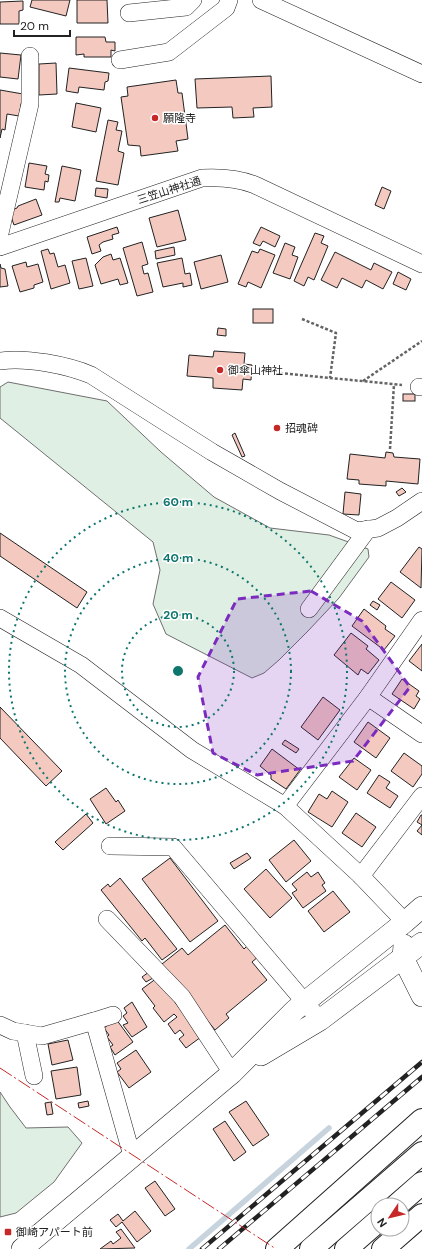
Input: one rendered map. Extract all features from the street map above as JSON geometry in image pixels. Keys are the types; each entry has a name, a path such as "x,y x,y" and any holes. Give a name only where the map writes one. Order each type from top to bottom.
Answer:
{"highway":[{"path":"277,1249 422,1120"},
{"path":"311,1249 422,1153"},
{"path":"406,1197 422,1183"},
{"path":"383,1249 422,1216"},
{"path":"346,1249 370,1229"}],"street":[{"path":"129,13 186,7 193,0"},
{"path":"120,60 169,52 226,8 229,0"},
{"path":"261,0 422,74"},
{"path":"0,233 30,104 30,56"},
{"name":"三笠山神社通","path":"0,247 202,178 218,177 244,180 422,264"},
{"path":"0,360 16,360 62,365 91,375 212,452 280,491 357,531 378,528 397,518 422,501"},
{"path":"309,609 368,529"},
{"path":"0,618 81,665 192,750 285,806 361,876 405,922 416,951 422,996"},
{"path":"285,806 368,697 422,620"},
{"path":"368,697 422,734"},
{"path":"361,876 422,796"},
{"path":"110,846 173,847 320,1020"},
{"path":"22,1249 232,1073 295,1010 422,907"},
{"path":"107,919 182,997 232,1073"},
{"path":"232,1073 320,1020 416,951"},
{"path":"0,1025 13,1031 42,1036 113,1014"},
{"path":"94,1021 132,1156"},
{"path":"25,1033 34,1076"}],"path":[{"path":"302,319 336,333 330,378"},
{"path":"363,381 422,341"},
{"path":"280,373 420,387"},
{"path":"390,449 394,384"}],"highlighted area":[{"path":"311,591 362,621 410,687 353,761 257,775 213,753 198,677 237,599"}],"green space":[{"path":"8,382 107,401 161,452 214,497 270,528 329,535 368,549 369,557 339,598 308,631 264,673 252,678 166,634 153,604 160,570 153,542 0,418 0,387"},
{"path":"0,1092 26,1128 68,1127 82,1143 54,1182 16,1213 0,1217"}],"building":[{"path":"32,0 70,0 66,16 30,7"},
{"path":"77,0 107,0 108,23 77,23"},
{"path":"23,1 23,10 19,11 19,24 0,24 0,2"},
{"path":"76,37 105,37 106,42 115,42 115,51 111,50 111,57 84,57 84,54 76,55"},
{"path":"0,53 21,55 18,79 0,77"},
{"path":"56,63 57,94 39,95 39,64"},
{"path":"69,68 109,73 108,81 105,82 104,90 79,87 78,93 66,91"},
{"path":"271,76 272,107 253,108 254,117 233,118 232,107 197,108 195,79"},
{"name":"願隆寺","path":"176,80 178,93 182,93 188,139 176,141 178,151 141,156 140,146 128,145 121,97 128,96 127,87"},
{"path":"0,90 23,94 19,116 7,114 5,130 2,129 0,138"},
{"path":"76,103 101,108 96,132 72,127"},
{"path":"108,120 118,122 116,130 122,131 118,151 124,153 118,185 96,181"},
{"path":"29,163 47,166 45,174 49,175 48,182 45,181 44,190 25,187"},
{"path":"62,166 81,170 75,201 60,198 59,202 55,202"},
{"path":"382,187 391,191 384,209 375,205"},
{"path":"96,188 108,189 107,198 95,196"},
{"path":"36,199 42,215 14,225 9,211"},
{"path":"178,210 186,240 157,247 149,218"},
{"path":"117,227 119,233 112,235 113,239 99,245 101,251 92,254 87,237"},
{"path":"261,227 280,236 275,247 263,241 260,246 253,243"},
{"path":"315,233 324,236 321,243 328,246 314,280 308,277 304,286 294,281"},
{"path":"142,242 148,264 142,266 144,274 148,273 153,292 137,296 123,248"},
{"path":"285,243 295,247 292,255 298,257 290,279 273,273"},
{"path":"174,247 175,255 156,259 155,251"},
{"path":"48,249 50,254 54,253 58,267 65,265 70,283 51,289 41,251"},
{"path":"260,249 275,255 261,288 248,282 246,287 238,284 252,251 258,253"},
{"path":"335,252 371,270 374,263 392,272 383,289 366,280 362,288 342,278 337,288 321,280"},
{"path":"111,254 113,260 120,258 128,283 120,285 118,279 101,284 95,265 103,257"},
{"path":"221,255 228,282 201,289 194,262"},
{"path":"86,258 93,286 79,289 72,261"},
{"path":"182,258 185,274 190,273 192,285 183,287 183,283 163,287 157,263"},
{"path":"26,262 27,267 38,264 43,282 34,285 34,288 20,292 12,266"},
{"path":"0,264 1,268 5,269 8,286 0,287"},
{"path":"398,272 411,279 406,290 393,284"},
{"path":"253,309 273,309 273,323 253,323"},
{"path":"218,328 226,329 226,336 217,335"},
{"name":"御傘山神社","path":"214,351 245,353 244,364 252,365 251,380 243,379 242,390 213,388 213,378 187,376 189,355 213,357"},
{"path":"403,394 415,394 415,401 403,401"},
{"path":"235,433 245,456 242,457 232,435"},
{"path":"386,452 393,453 394,457 420,459 418,484 386,481 386,486 359,484 359,480 347,479 350,454 385,458"},
{"path":"402,488 406,492 399,496 396,492"},
{"path":"345,492 361,494 359,515 343,514"},
{"path":"0,533 87,592 77,608 0,556"},
{"path":"419,547 422,549 421,588 400,572"},
{"path":"391,582 415,600 402,618 378,599"},
{"path":"373,601 380,605 377,610 370,605"},
{"path":"364,609 386,626 385,629 395,636 384,650 352,626"},
{"path":"351,633 368,646 366,649 379,660 368,674 361,669 358,675 334,655"},
{"path":"422,644 422,671 409,661"},
{"path":"402,679 419,691 416,696 420,699 414,709 392,694"},
{"path":"323,697 340,710 318,740 301,727"},
{"path":"0,707 62,771 46,786 0,738"},
{"path":"368,722 390,738 376,758 354,742"},
{"path":"285,740 299,749 296,753 282,744"},
{"path":"272,749 300,770 286,789 271,779 271,775 260,766"},
{"path":"404,753 422,766 422,774 413,787 391,771"},
{"path":"354,758 371,770 357,790 339,777"},
{"path":"379,775 390,782 386,788 398,796 390,808 367,793"},
{"path":"106,788 116,802 118,800 125,811 106,824 90,799"},
{"path":"332,791 348,802 332,827 308,812 319,794 327,799"},
{"path":"356,813 376,827 362,847 342,833"},
{"path":"86,814 93,823 63,850 55,842"},
{"path":"422,815 422,825 417,822"},
{"path":"422,825 422,835 417,831"},
{"path":"294,840 311,861 286,882 269,860"},
{"path":"247,853 251,858 234,869 230,863"},
{"path":"170,858 218,921 190,942 142,879"},
{"path":"266,869 292,898 270,918 244,889"},
{"path":"307,872 311,877 318,872 325,883 322,885 326,891 303,908 292,893 297,890 292,884"},
{"path":"120,878 177,949 162,960 145,938 142,941 101,890 108,884 110,887"},
{"path":"333,891 350,912 324,932 308,911"},
{"path":"225,925 244,949 249,944 259,956 252,962 267,980 226,1014 229,1018 215,1030 162,964 182,948 188,955"},
{"path":"149,972 153,978 146,982 142,977"},
{"path":"157,978 201,1037 186,1048 179,1039 184,1035 180,1030 175,1034 168,1024 177,1017 174,1014 164,1022 153,1008 155,1006 142,989"},
{"path":"132,1002 147,1027 132,1037 123,1025 128,1023 123,1016 127,1013 124,1008"},
{"path":"116,1019 133,1042 115,1055 110,1047 113,1045 107,1037 109,1035 104,1028"},
{"path":"68,1040 73,1060 52,1065 48,1044"},
{"path":"136,1050 151,1072 129,1088 117,1072 121,1069 117,1063"},
{"path":"77,1067 81,1095 56,1099 51,1071"},
{"path":"88,1101 89,1106 79,1108 78,1103"},
{"path":"246,1101 269,1135 253,1146 229,1112"},
{"path":"51,1102 53,1114 47,1115 45,1103"},
{"path":"225,1121 246,1152 234,1161 213,1129"},
{"path":"155,1181 175,1209 165,1216 145,1188"},
{"path":"135,1211 151,1231 137,1242 122,1222 116,1227 110,1220 118,1214 123,1221"},
{"path":"121,1229 135,1248 100,1249 111,1241 113,1244 121,1238 116,1232"}],"waterway":[{"path":"189,1249 329,1128"}],"railway":[{"path":"202,1249 422,1062"},
{"path":"219,1249 422,1077"}],"power":[{"path":"0,1068 276,1249"}],"place":[{"name":"願隆寺","path":"155,118"},
{"name":"御傘山神社","path":"220,370"},
{"name":"招魂碑","path":"277,428"},
{"name":"御崎アパート前","path":"8,1232"}]}
